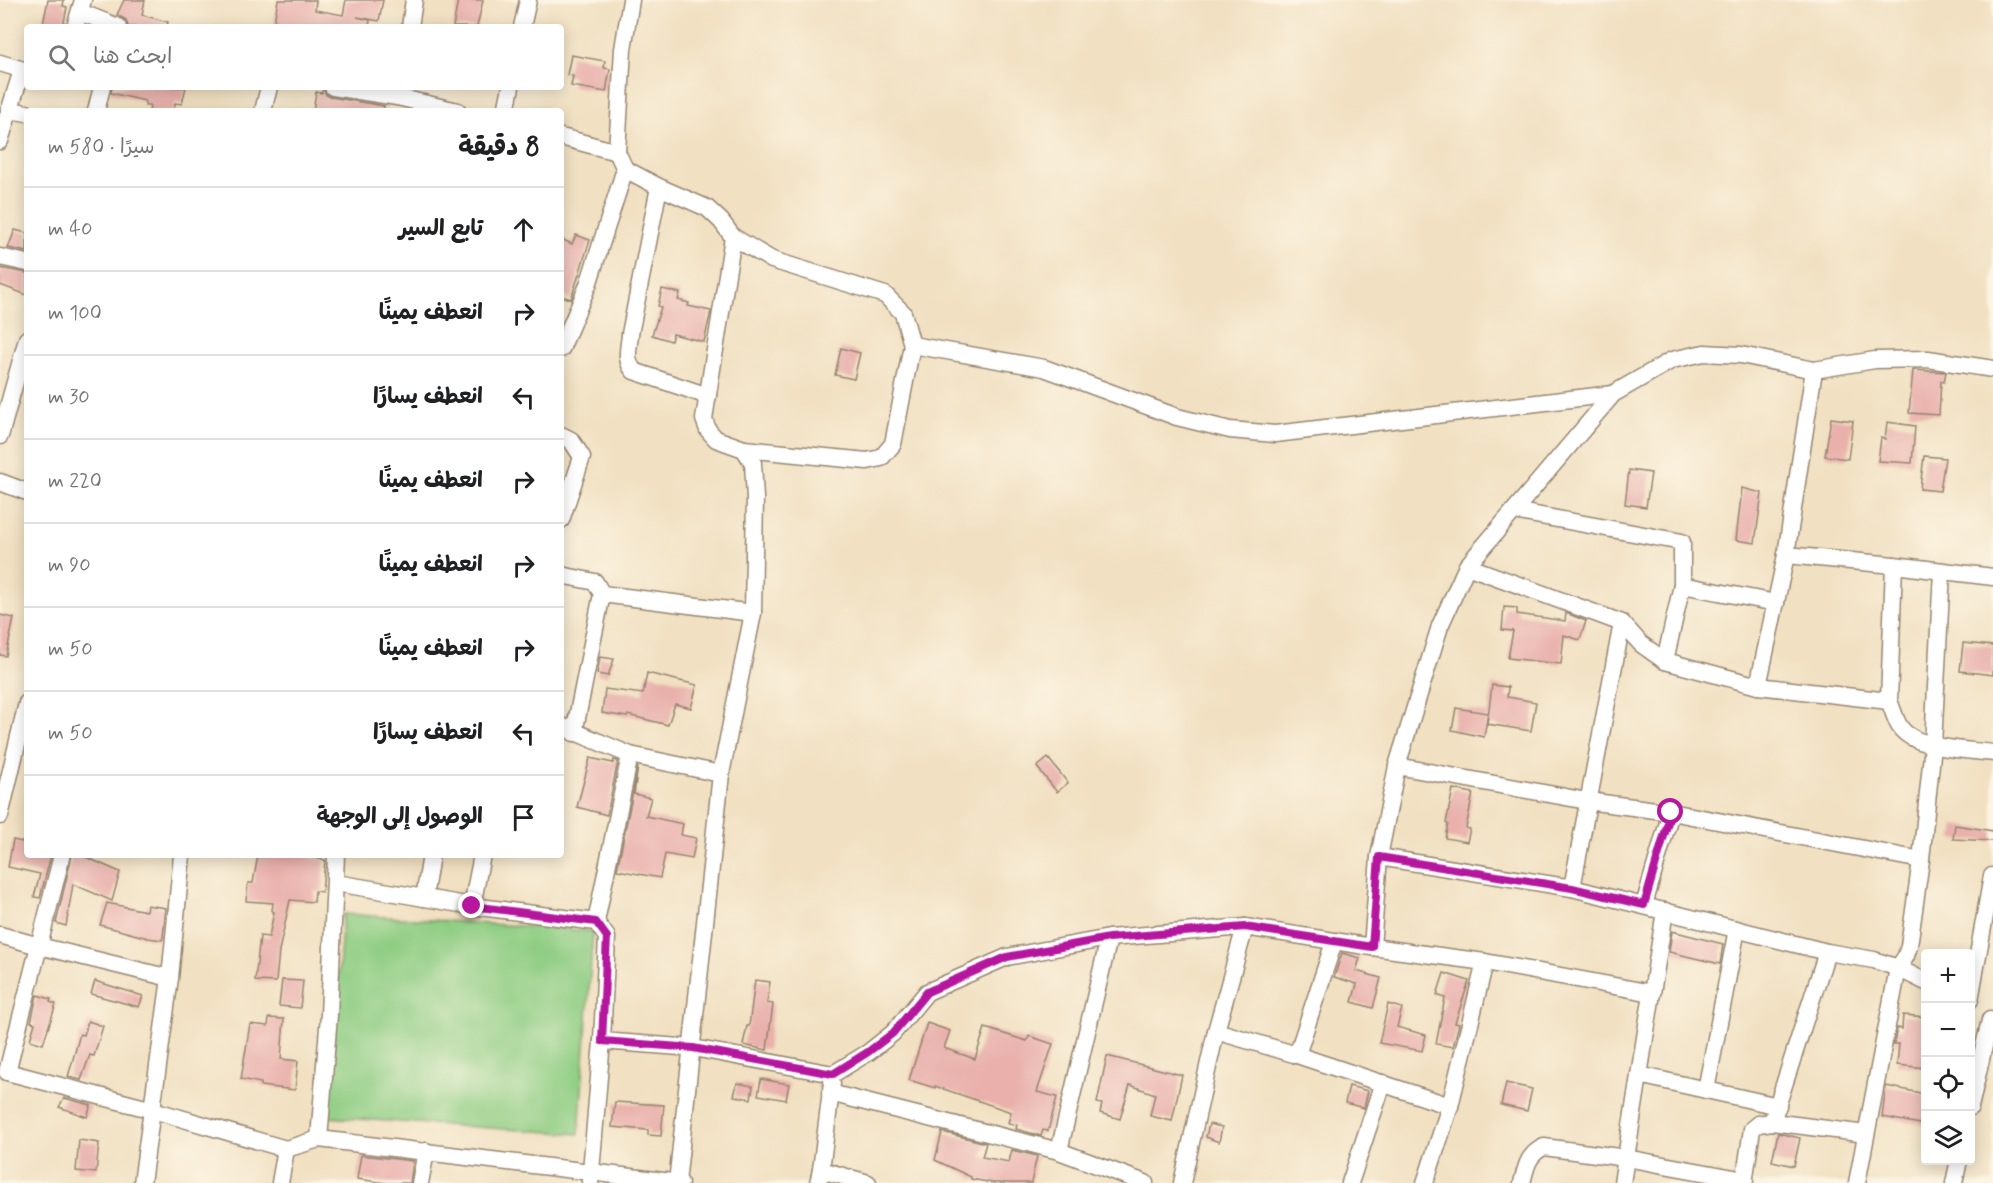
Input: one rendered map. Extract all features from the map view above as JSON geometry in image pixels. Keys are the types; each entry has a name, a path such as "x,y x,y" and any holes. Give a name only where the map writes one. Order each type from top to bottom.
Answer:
{"street":[{"path":"410,24 414,0"},
{"path":"523,24 528,0"},
{"path":"631,0 623,49 618,152 625,169 659,188 707,208 733,237 772,260 885,295 903,313 912,345 893,444 881,458 867,461 744,449 716,439 708,430 704,419 733,237"},
{"path":"79,13 110,24"},
{"path":"0,63 24,70"},
{"path":"0,141 24,72"},
{"path":"97,108 101,90"},
{"path":"264,108 268,90"},
{"path":"350,90 444,108"},
{"path":"506,108 510,90"},
{"path":"9,110 24,112"},
{"path":"564,138 618,152"},
{"path":"564,342 588,285 625,169"},
{"path":"659,188 630,334 627,356 629,365 634,371 708,396"},
{"path":"0,257 24,261"},
{"path":"912,345 1044,368 1177,417 1230,430 1275,434 1612,394"},
{"path":"1372,947 1379,857 1397,766 1440,626 1467,566 1612,394 1672,360 1704,353 1742,355 1814,370 1875,360 1928,359 1993,369"},
{"path":"0,436 22,380 24,364"},
{"path":"1758,686 1785,555 1814,370"},
{"path":"564,436 571,440 582,457 564,511"},
{"path":"61,858 4,1071 153,1110 286,1149 319,1139 426,1151 590,1178 678,1183 721,774 753,613 755,498 753,463 744,449"},
{"path":"0,482 24,491"},
{"path":"1514,512 1680,540 1683,545 1682,585 1665,661"},
{"path":"1785,555 1993,577"},
{"path":"1894,565 1889,701 1900,728 1914,739 1933,745 1993,753"},
{"path":"1467,566 1622,623 1641,644 1665,661 1758,686 1889,701"},
{"path":"1857,1183 1898,968 1909,946 1922,860 1933,745 1942,571"},
{"path":"564,576 595,582 602,594 568,730 630,755 721,774"},
{"path":"1682,585 1776,603"},
{"path":"602,594 753,613"},
{"path":"1572,888 1622,623"},
{"path":"0,816 24,718"},
{"path":"596,922 630,755"},
{"path":"1397,766 1587,801 1671,812 1922,860"},
{"path":"1644,905 1671,812"},
{"path":"1379,857 1572,888 1827,952 1874,960 1898,968 1921,980"},
{"path":"142,1183 170,978 182,858"},
{"path":"319,1139 329,1015 336,858"},
{"path":"424,898 431,858"},
{"path":"472,906 481,858"},
{"path":"1975,977 1993,874"},
{"path":"336,883 472,906 596,922 607,937 602,1041 590,1178"},
{"path":"1622,1183 1665,911"},
{"path":"602,1041 693,1048 833,1074 893,1033 927,992 1007,957 1109,938 1245,927 1334,942 1485,962 1652,993"},
{"path":"1182,1183 1216,1031 1245,927"},
{"path":"1706,1090 1737,929"},
{"path":"0,935 170,978"},
{"path":"1059,1151 1109,938"},
{"path":"1297,1055 1334,942"},
{"path":"1772,1122 1827,952"},
{"path":"1425,1183 1450,1106 1485,962"},
{"path":"1975,1010 1991,1020 1975,1090"},
{"path":"1216,1031 1297,1055 1450,1106"},
{"path":"833,1074 820,1177 868,1183"},
{"path":"1639,1075 1778,1106"},
{"path":"1350,1183 1383,1083"},
{"path":"830,1093 1059,1151 1145,1183"},
{"path":"1522,1183 1529,1158 1544,1147 1626,1158 1744,1181 1752,1129 1758,1124 1772,1122 1866,1134"},
{"path":"279,1183 286,1149"},
{"path":"420,1183 426,1151"},
{"path":"1954,1183 1958,1165"}],"green space":[{"path":"343,914 593,931 579,1134 328,1117"}],"building":[{"path":"48,0 64,0 63,6 67,7 64,24 43,24"},
{"path":"124,0 145,0 142,15 168,22 168,24 127,24 126,20 117,15"},
{"path":"278,0 316,0 315,10 343,15 346,0 383,0 379,21 357,17 370,20 369,24 274,24"},
{"path":"458,0 483,0 478,24 454,24"},
{"path":"571,55 605,61 604,68 610,69 606,92 571,86 573,76 567,75"},
{"path":"112,90 185,90 182,104 175,103 174,108 150,108 150,105 145,105 145,101 111,93"},
{"path":"324,90 326,95 331,97 384,106 384,108 313,108 316,92 322,93"},
{"path":"15,230 24,232 24,251 8,248"},
{"path":"576,235 590,240 571,299 564,297 564,240 572,244"},
{"path":"0,268 24,272 24,294 0,285"},
{"path":"662,289 680,293 678,300 689,303 688,306 711,311 704,342 673,334 671,341 652,335 661,307 658,306"},
{"path":"841,348 860,353 854,379 835,375"},
{"path":"1913,370 1946,372 1944,382 1941,381 1939,415 1909,413"},
{"path":"1831,418 1853,421 1848,459 1825,456"},
{"path":"1887,422 1915,426 1912,463 1878,461 1881,438 1885,439"},
{"path":"1924,456 1945,458 1940,491 1920,489"},
{"path":"1629,470 1651,473 1646,507 1625,504"},
{"path":"1742,488 1762,493 1755,543 1736,540"},
{"path":"1504,607 1517,608 1517,614 1565,621 1566,613 1586,621 1580,640 1564,635 1561,664 1508,658 1513,631 1502,630"},
{"path":"0,615 14,618 6,656 0,655"},
{"path":"1963,643 1993,646 1993,675 1960,671"},
{"path":"600,657 614,659 608,676 597,674"},
{"path":"647,673 697,685 691,708 675,704 668,725 628,715 627,717 602,713 605,689 643,694"},
{"path":"1492,685 1508,687 1507,697 1536,702 1531,731 1487,724"},
{"path":"1456,708 1488,713 1484,737 1452,730"},
{"path":"590,758 613,763 614,760 618,761 607,815 577,807"},
{"path":"1048,758 1068,783 1057,792 1037,767"},
{"path":"638,767 634,794 651,798 646,816 683,824 681,835 696,838 692,859 665,854 660,878 617,870"},
{"path":"1453,789 1473,793 1466,828 1470,829 1467,842 1445,838"},
{"path":"1955,825 1993,831 1993,841 1953,839"},
{"path":"13,840 24,842 24,858 50,858 40,898 34,897 40,874 8,867"},
{"path":"71,858 88,858 120,872 112,901 73,884 66,926 56,923"},
{"path":"257,858 325,860 322,892 315,891 314,902 290,900 279,951 276,982 255,981 260,936 269,937 274,912 272,911 273,903 246,901 248,883 253,883"},
{"path":"107,903 146,911 147,905 166,908 162,940 100,925"},
{"path":"1672,931 1723,944 1720,964 1669,952"},
{"path":"1342,953 1360,958 1356,971 1381,978 1373,1008 1352,1002 1357,984 1334,977"},
{"path":"1444,973 1469,981 1455,1023 1459,1024 1453,1047 1436,1044 1445,998 1437,995"},
{"path":"282,980 303,981 300,1008 279,1006"},
{"path":"755,980 770,982 767,1003 773,1004 767,1050 743,1045 747,1026 749,1026"},
{"path":"95,981 143,996 139,1007 91,994"},
{"path":"37,995 51,999 50,1002 56,1004 43,1044 30,1040 35,1023 31,1022"},
{"path":"1388,1004 1402,1008 1397,1027 1426,1035 1422,1051 1379,1043"},
{"path":"1903,1015 1921,1017 1921,1067 1897,1065 1899,1044 1894,1044 1897,1028 1902,1029"},
{"path":"269,1018 284,1019 281,1059 298,1061 295,1090 261,1086 261,1083 241,1079 250,1024 268,1026"},
{"path":"88,1021 103,1026 94,1056 90,1055 81,1080 68,1077 80,1034 84,1035"},
{"path":"927,1023 950,1031 944,1048 975,1059 985,1028 1027,1041 1029,1036 1053,1044 1037,1092 1057,1097 1048,1131 1043,1130 1041,1136 1016,1129 1017,1125 1008,1123 1011,1112 935,1086 935,1088 909,1080"},
{"path":"1107,1056 1182,1075 1172,1121 1150,1116 1155,1094 1130,1085 1120,1119 1100,1113 1102,1104 1097,1103"},
{"path":"761,1079 789,1084 786,1100 758,1095"},
{"path":"737,1083 753,1086 751,1099 734,1096"},
{"path":"1506,1083 1532,1089 1527,1111 1501,1105"},
{"path":"1349,1086 1368,1091 1364,1108 1345,1103"},
{"path":"1886,1086 1921,1093 1921,1124 1882,1117"},
{"path":"64,1098 91,1105 87,1117 59,1107"},
{"path":"615,1102 664,1105 661,1136 648,1135 648,1130 612,1127"},
{"path":"1209,1124 1222,1127 1219,1142 1206,1137"},
{"path":"942,1132 986,1143 982,1157 1009,1162 1012,1150 1037,1156 1031,1183 993,1183 971,1179 935,1160"},
{"path":"1778,1133 1800,1138 1794,1166 1772,1161"},
{"path":"79,1140 99,1143 96,1173 76,1171"},
{"path":"361,1155 413,1161 410,1183 357,1179"}],"route":[{"path":"472,906 596,922 607,937 602,1041 693,1048 833,1074 893,1033 927,992 1007,957 1109,938 1245,927 1372,947 1379,857 1572,888 1644,905 1671,812"}]}
